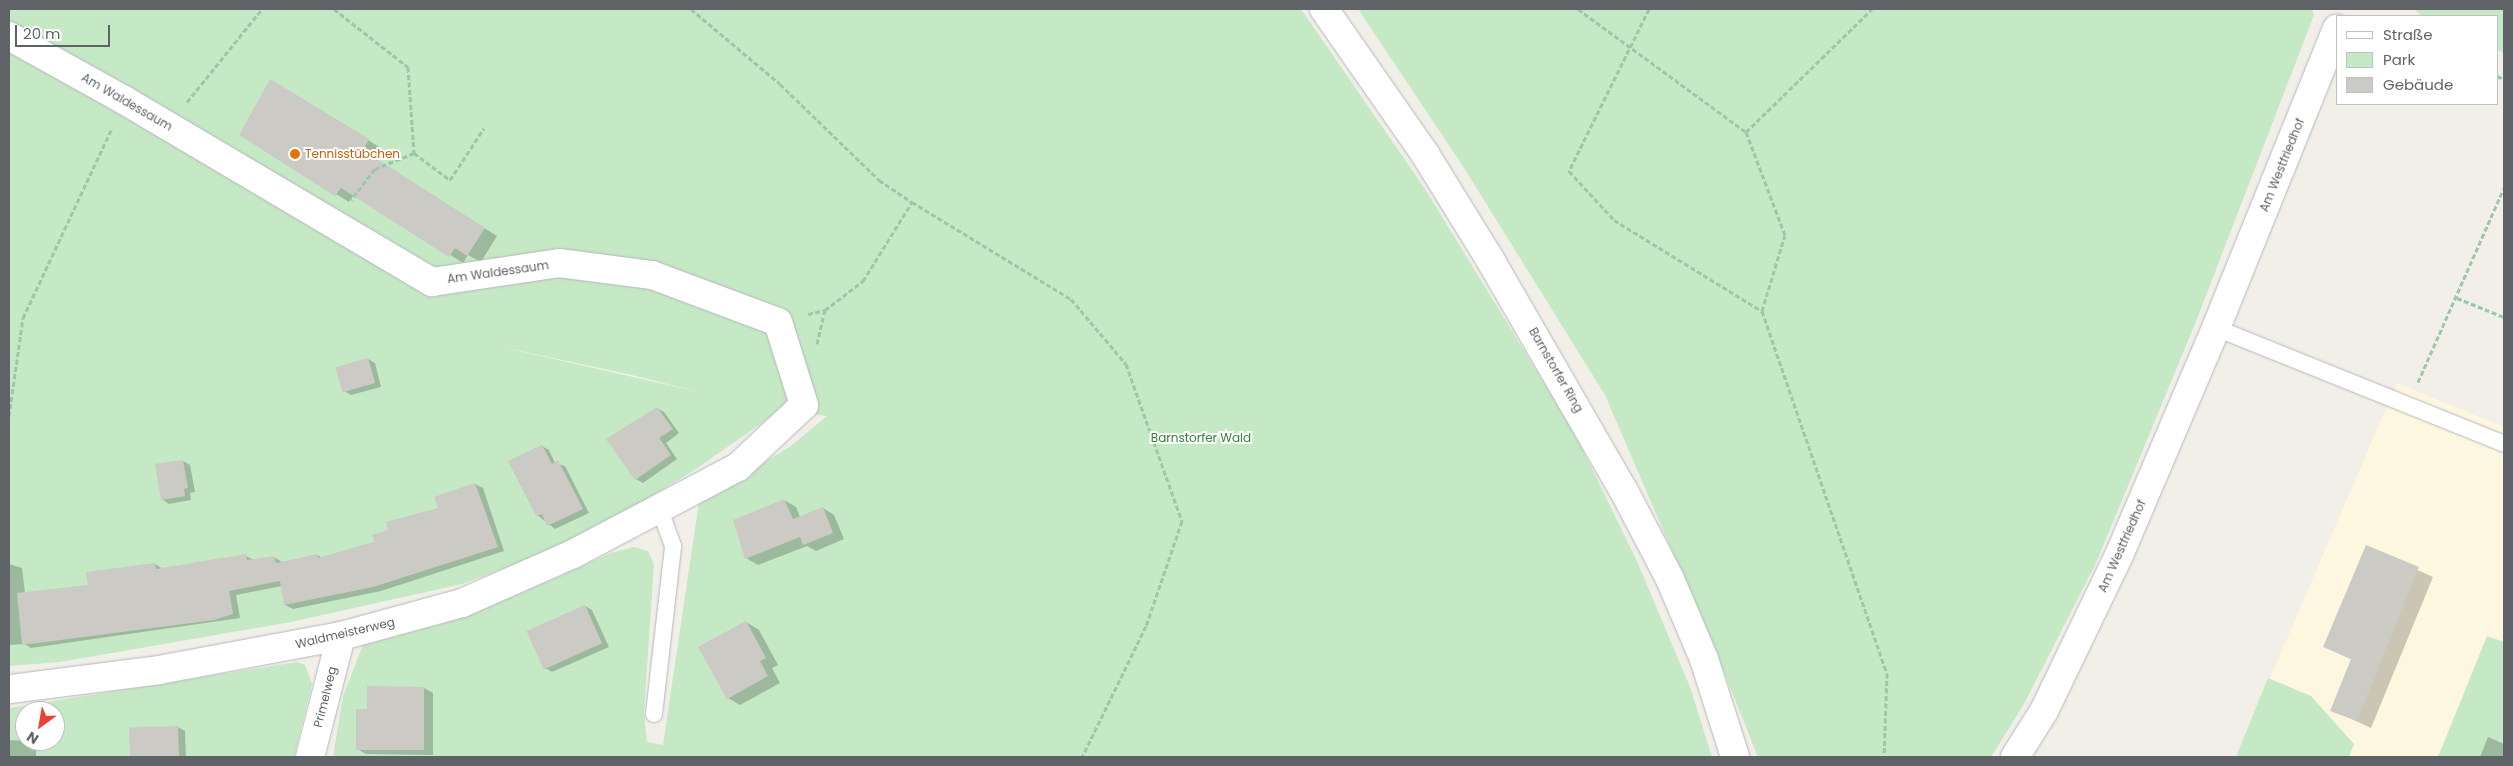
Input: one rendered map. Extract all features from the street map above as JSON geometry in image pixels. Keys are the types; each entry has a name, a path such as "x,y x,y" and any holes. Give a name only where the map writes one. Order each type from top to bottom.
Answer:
{"street":[{"name":"Barnstorfer Ring","path":"1324,9 1450,195 1564,381 1670,579 1693,632 1735,757"},
{"name":"Am Westfriedhof","path":"2015,757 2044,711 2120,553 2216,328 2336,31"},
{"name":"Am Waldessaum","path":"9,36 124,100 432,282 558,263 652,275 778,322 804,405 738,467 660,507"},
{"name":"Waldmeisterweg","path":"9,689 160,670 341,636 462,603 573,554 660,507"},
{"name":"Primelweg","path":"310,757 341,636"}],"lane":[{"path":"2216,328 2504,444"},
{"path":"654,714 673,546 660,507"}],"path":[{"path":"168,126 262,9"},
{"path":"334,9 408,67 414,153 450,180 484,128"},
{"path":"691,9 780,84 879,180 1071,299 1126,364 1182,521 1146,626 1082,757"},
{"path":"1578,9 1746,132 1785,235 1762,311 1887,673 1884,757"},
{"path":"1649,9 1569,171 1614,220 1762,311"},
{"path":"1746,132 1872,9"},
{"path":"9,416 23,318 124,100"},
{"path":"333,223 375,169 414,153"},
{"path":"2407,405 2457,298 2504,188"},
{"path":"816,348 825,310 863,281 912,202"},
{"path":"2457,298 2504,317"}],"shaded area":[{"path":"2397,383 2504,427 2504,757 2236,757"}],"green space":[{"name":"Barnstorfer Wald","path":"9,9 1301,9 1425,189 1574,432 1636,559 1690,687 1712,757 333,757 343,696 363,645 441,624 522,593 611,553 634,547 648,551 654,564 644,712 647,742 663,745 700,495 742,476 791,446 827,416 779,411 693,471 579,540 462,584 291,622 60,662 9,666","holes":["493,345 632,375 703,393"]},
{"path":"1358,9 2312,9 2314,15 2195,324 2096,563 2024,704 1991,757 1758,757 1722,667 1605,395 1461,163"},
{"path":"2414,9 2504,9 2504,53 2498,50 2498,15 2421,15"},
{"path":"2487,636 2504,642 2504,757 2438,757"},
{"path":"297,662 305,665 312,684 294,757 9,757 10,708 15,707 15,751 65,751 65,701 54,701"},
{"path":"2268,678 2311,696 2354,744 2349,757 2236,757"}],"building":[{"path":"270,79 369,139 363,150 485,228 467,256 455,248 449,257 341,188 335,196 239,135"},
{"path":"368,358 375,383 342,392 335,367"},
{"path":"657,407 673,429 659,438 671,455 635,480 606,439"},
{"path":"542,445 552,464 558,460 583,509 547,526 542,514 536,516 508,461"},
{"path":"183,460 188,488 184,489 185,496 161,500 155,464"},
{"path":"475,483 498,547 373,587 284,605 280,581 229,591 233,614 214,620 22,645 17,593 88,585 86,572 155,563 156,569 246,554 247,560 274,556 276,563 317,554 318,558 374,542 372,535 388,530 386,522 438,508 434,497"},
{"path":"784,499 793,519 823,507 833,533 803,545 800,537 745,559 733,520"},
{"path":"2366,545 2419,567 2357,721 2330,711 2351,659 2323,647"},
{"path":"585,605 602,643 544,669 527,631"},
{"path":"746,621 766,658 760,661 768,676 727,699 698,647"},
{"path":"367,686 424,687 424,750 356,750 356,709 367,709"},
{"path":"178,726 179,757 130,757 129,728"}],"place":[{"name":"Tennisstübchen","path":"295,154"}]}
